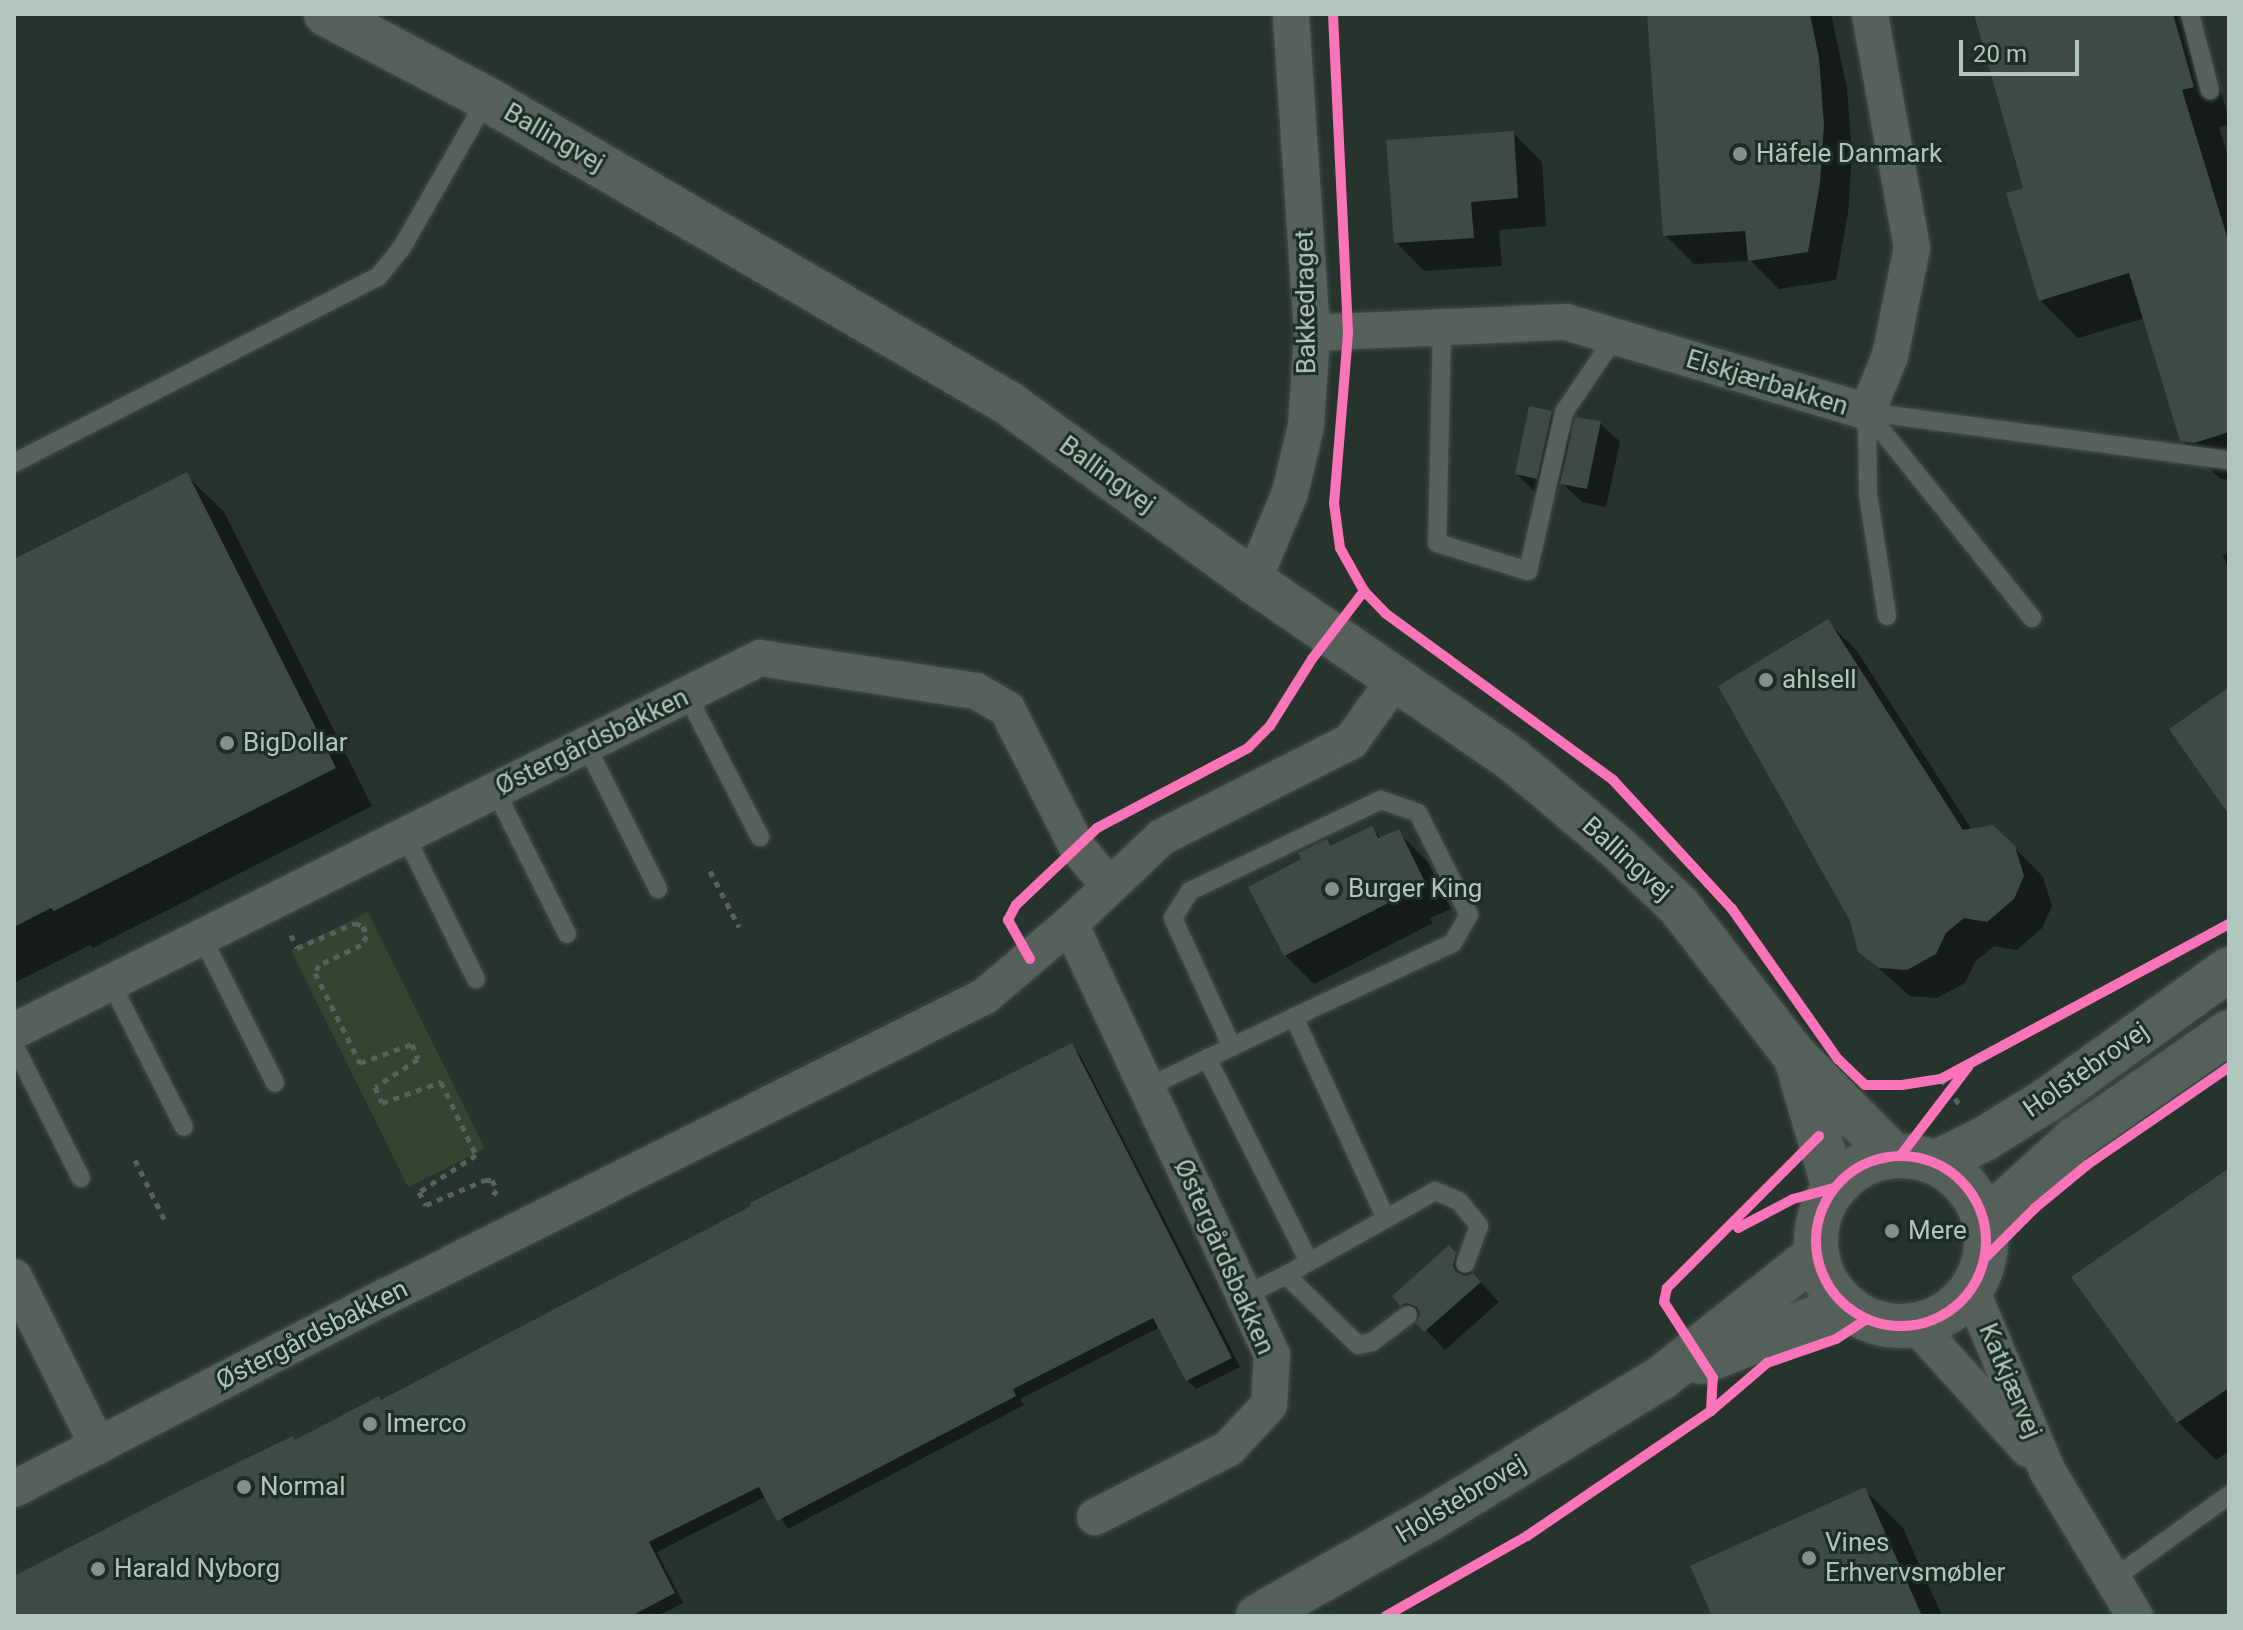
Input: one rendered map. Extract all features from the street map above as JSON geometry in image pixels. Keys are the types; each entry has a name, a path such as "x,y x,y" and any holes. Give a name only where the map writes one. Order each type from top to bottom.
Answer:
{"main road":[{"name":"Ballingvej","path":"326,14 487,99 1008,403 1253,581 1512,759 1617,847 1679,906 1795,1056 1893,1155"},
{"name":"Holstebrovej","path":"1937,1162 1984,1139 2047,1100 2229,969"},
{"name":"Holstebrovej","path":"1985,1221 2075,1139 2229,1032"},
{"name":"Ballingvej","path":"1795,1056 1834,1188"},
{"path":"1893,1155 1915,1156 1937,1162 1968,1186 1985,1221 1986,1257 1971,1290 1938,1319 1916,1325 1891,1326 1867,1319 1846,1306 1822,1273 1816,1230 1822,1208 1834,1188 1850,1172 1871,1161 1893,1155"},
{"name":"Holstebrovej","path":"1258,1616 1428,1520 1661,1378 1817,1254"},
{"name":"Holstebrovej","path":"1661,1378 1846,1306"}],"street":[{"name":"Bakkedraget","path":"1253,581 1290,493 1306,426 1312,333 1291,14"},
{"name":"Elskjærbakken","path":"1312,333 1566,322 1867,412 1890,356 1912,248 1870,14"},
{"name":"Østergårdsbakken","path":"14,1031 760,658 976,691 1007,709 1077,847 1108,885"},
{"name":"Østergårdsbakken","path":"14,1489 387,1296 985,996 1070,924 1162,837 1351,741 1395,680"},
{"name":"Østergårdsbakken","path":"1070,924 1272,1355 1269,1405 1229,1448 1095,1517"},
{"path":"14,1277 98,1446"},
{"name":"Katkjærvej","path":"1971,1290 2048,1472 2135,1616"},
{"name":"Katkjærvej","path":"1916,1325 2048,1472"}],"lane":[{"path":"2190,14 2210,90"},
{"path":"14,463 378,277 401,249 487,99"},
{"path":"1442,329 1437,543 1528,571 1564,412 1615,337"},
{"path":"1867,412 2229,460"},
{"path":"1867,412 1868,494 1887,616"},
{"path":"1867,412 2032,618"},
{"path":"687,695 760,837"},
{"path":"586,745 658,889"},
{"path":"495,790 567,934"},
{"path":"1148,1087 1453,943 1469,915 1418,813 1381,800 1190,891 1173,918 1232,1047"},
{"path":"405,835 476,979"},
{"path":"202,937 275,1083"},
{"path":"111,983 184,1127"},
{"path":"1294,1017 1386,1219"},
{"path":"14,1045 81,1178"},
{"path":"1207,1058 1309,1262"},
{"path":"1244,1296 1435,1191 1459,1201 1479,1226 1465,1264"},
{"path":"1286,1275 1358,1345 1372,1342 1408,1315"},
{"path":"2113,1579 2229,1495"}],"path":[{"path":"710,871 739,927"},
{"path":"303,926 290,933 297,948 355,923 363,926 367,936 361,945 319,965 315,973 360,1063 412,1044 418,1059 375,1087 382,1103 441,1082 465,1130 476,1155 419,1192 426,1205 492,1180 497,1190 483,1204"},
{"path":"1928,1081 1954,1077 1940,1104"},
{"path":"135,1160 164,1219"}],"green space":[{"path":"368,912 485,1149 408,1187 291,950"}],"building":[{"name":"Häfele Danmark","path":"1647,14 1810,14 1819,58 1824,125 1820,183 1808,252 1748,261 1745,231 1663,236"},
{"path":"1974,14 2173,14 2194,87 2182,90 2229,243 2229,432 2194,443 2180,441 2129,273 2039,301 2006,193 2023,188"},
{"path":"1514,131 1518,198 1471,202 1474,238 1394,243 1386,140"},
{"path":"1529,406 1552,411 1537,479 1515,474"},
{"path":"1575,417 1601,421 1587,489 1560,484"},
{"path":"187,472 336,768 54,911 51,908 14,927 14,559"},
{"path":"1828,619 1963,830 1993,825 2015,846 2024,876 2014,899 1987,922 1964,918 1946,933 1936,954 1907,970 1879,968 1858,952 1850,921 1718,686"},
{"path":"2229,687 2229,815 2169,729"},
{"path":"1372,826 1378,838 1399,829 1424,880 1403,889 1406,894 1284,956 1248,887 1301,859 1298,853 1327,839 1330,846"},
{"path":"1072,1043 1232,1358 1186,1381 1153,1318 1013,1389 1016,1396 777,1521 759,1487 649,1542 675,1593 631,1616 14,1616 14,1576 293,1436 295,1440 379,1396 381,1400 751,1206 750,1203"},
{"path":"2229,1168 2229,1388 2177,1423 2071,1277"},
{"path":"1449,1245 1456,1253 1453,1265 1456,1272 1466,1276 1473,1273 1481,1282 1424,1332 1416,1323 1420,1314 1417,1307 1407,1303 1400,1306 1392,1296"},
{"name":"Vines Erhvervsmøbler","path":"1865,1487 1922,1616 1712,1616 1690,1566"}],"cycle path":[{"path":"1333,14 1348,334 1334,503 1340,548 1364,591 1385,613 1613,780 1732,909 1838,1059 1865,1085 1902,1085 1941,1079 2229,924"},
{"path":"1030,959 1008,920 1016,905 1097,828 1248,748 1270,726 1312,659 1364,591"},
{"path":"1901,1155 1968,1067"},
{"path":"1986,1257 2035,1208 2087,1165 2229,1067"},
{"path":"1711,1411 1713,1378 1664,1302 1667,1288 1819,1136"},
{"path":"1901,1156 1934,1162 1961,1181 1980,1208 1986,1241 1980,1274 1961,1301 1934,1320 1901,1326 1868,1320 1841,1301 1822,1274 1816,1241 1822,1208 1841,1181 1868,1162 1901,1156"},
{"path":"1738,1228 1793,1199 1834,1188"},
{"path":"1386,1616 1527,1536 1711,1411 1767,1363 1836,1339 1867,1319"}],"place":[{"name":"Häfele Danmark","path":"1740,154"},
{"name":"ahlsell","path":"1766,680"},
{"name":"BigDollar","path":"227,743"},
{"name":"Burger King","path":"1332,889"},
{"name":"Mere","path":"1892,1231"},
{"name":"Imerco","path":"370,1424"},
{"name":"Normal","path":"244,1487"},
{"name":"Vines Erhvervsmøbler","path":"1809,1558"},
{"name":"Harald Nyborg","path":"98,1569"}]}
